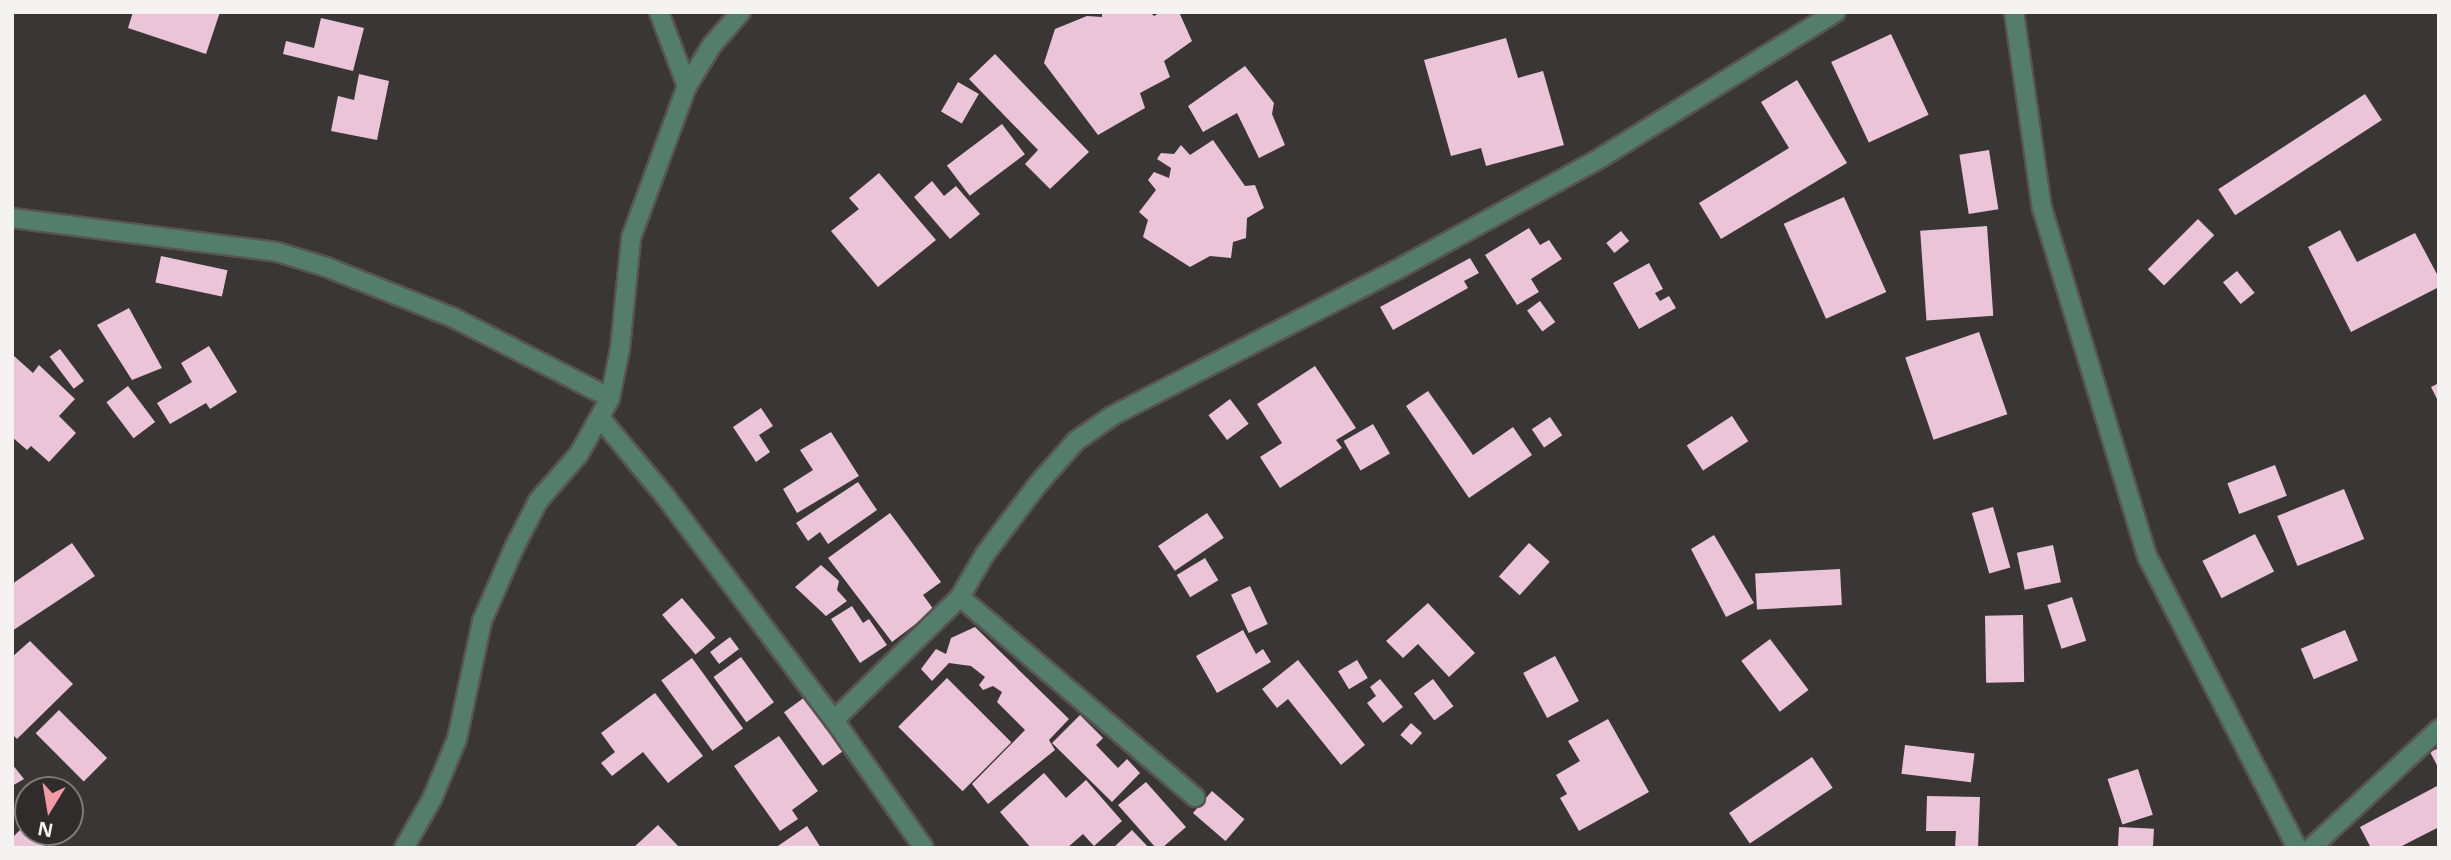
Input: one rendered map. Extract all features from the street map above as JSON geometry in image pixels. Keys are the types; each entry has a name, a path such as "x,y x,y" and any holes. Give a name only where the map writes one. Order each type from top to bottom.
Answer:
{"street":[{"path":"659,12 687,86"},
{"path":"404,848 432,799 457,739 482,621 514,548 538,501 579,454 601,419 610,398 620,349 631,238 687,86 712,45 741,12"},
{"path":"834,720 960,597 985,554 1038,484 1076,442 1112,416 1396,270 1602,158 1836,12"},
{"path":"2014,12 2042,208 2148,558 2297,848"},
{"path":"12,218 277,252 326,267 454,318 610,398"},
{"path":"601,419 665,496 834,720 924,848"},
{"path":"960,597 1195,797"},
{"path":"2311,848 2439,729"}],"building":[{"path":"133,12 220,12 206,54 128,28"},
{"path":"1102,12 1150,12 1154,16 1161,12 1179,12 1192,41 1164,61 1170,77 1140,93 1145,108 1098,135 1044,63 1055,29 1087,16 1102,17"},
{"path":"321,18 364,28 353,71 283,54 286,41 314,48"},
{"path":"1891,34 1929,115 1869,143 1831,62"},
{"path":"1506,38 1518,78 1543,71 1564,145 1486,166 1481,148 1451,156 1424,60"},
{"path":"995,54 1089,152 1050,189 1025,164 1038,150 969,79"},
{"path":"1245,66 1274,103 1272,114 1285,145 1259,158 1237,113 1203,132 1188,106"},
{"path":"359,74 389,81 377,140 331,131 338,96 354,100"},
{"path":"1797,80 1847,163 1721,239 1699,203 1789,148 1761,102"},
{"path":"958,82 979,94 962,123 941,111"},
{"path":"2365,94 2382,120 2235,215 2218,189"},
{"path":"1002,124 1025,154 970,196 947,166"},
{"path":"1213,140 1245,186 1255,185 1264,208 1247,218 1246,238 1233,242 1231,258 1210,256 1190,267 1143,237 1148,220 1139,212 1156,190 1148,180 1154,172 1169,178 1171,168 1157,159 1161,153 1174,154 1181,145 1190,155"},
{"path":"1989,150 1998,209 1969,214 1959,155"},
{"path":"879,173 936,240 878,287 831,231 859,209 849,198"},
{"path":"932,181 944,196 956,186 980,214 950,239 914,197"},
{"path":"1844,197 1886,292 1826,319 1784,224"},
{"path":"2198,219 2214,235 2164,285 2148,269"},
{"path":"1987,226 1993,316 1926,320 1920,231"},
{"path":"1529,228 1540,245 1549,240 1562,259 1531,279 1539,292 1517,305 1485,255"},
{"path":"2340,230 2357,262 2415,233 2439,278 2439,287 2351,332 2308,247"},
{"path":"1621,231 1629,241 1614,253 1606,243"},
{"path":"161,256 228,270 222,297 155,282"},
{"path":"1470,258 1479,273 1464,281 1468,288 1393,330 1380,307"},
{"path":"1649,263 1663,289 1655,293 1660,301 1669,296 1676,308 1639,329 1613,283"},
{"path":"2237,271 2255,293 2241,304 2223,282"},
{"path":"1540,301 1555,322 1542,331 1527,310"},
{"path":"129,308 162,368 132,380 97,325"},
{"path":"1979,332 2007,414 1934,440 1905,357"},
{"path":"209,346 237,392 210,409 206,403 170,424 157,403 192,382 181,363"},
{"path":"60,349 84,381 74,389 50,357"},
{"path":"14,356 33,373 39,365 75,399 59,416 76,433 49,462 31,446 27,450 12,437"},
{"path":"1315,366 1356,428 1336,440 1342,448 1280,488 1260,457 1282,443 1257,404"},
{"path":"2439,383 2439,403 2431,387"},
{"path":"128,386 155,422 134,438 106,402"},
{"path":"1428,391 1473,455 1513,427 1532,455 1469,498 1406,406"},
{"path":"1230,399 1249,424 1227,440 1208,415"},
{"path":"761,408 773,426 759,435 770,452 756,462 733,427"},
{"path":"1732,416 1748,441 1703,471 1687,445"},
{"path":"1550,417 1562,435 1544,448 1532,429"},
{"path":"1373,424 1390,453 1361,470 1344,441"},
{"path":"831,432 859,476 797,513 783,489 813,470 800,450"},
{"path":"2275,465 2287,496 2239,514 2227,483"},
{"path":"858,482 877,510 828,544 820,532 808,541 796,523"},
{"path":"2344,489 2364,539 2297,566 2277,516"},
{"path":"1993,507 2010,568 1989,574 1972,513"},
{"path":"890,513 941,582 923,595 934,610 892,642 828,558"},
{"path":"1207,513 1224,538 1175,571 1158,546"},
{"path":"2255,534 2274,571 2221,598 2202,561"},
{"path":"1714,535 1754,603 1726,617 1691,549"},
{"path":"72,543 95,576 12,631 12,584"},
{"path":"1529,543 1550,562 1520,595 1499,576"},
{"path":"2053,545 2061,582 2025,590 2017,553"},
{"path":"1205,558 1218,580 1190,597 1177,575"},
{"path":"821,565 839,581 837,590 847,601 826,616 795,587"},
{"path":"1840,569 1842,605 1757,609 1755,573"},
{"path":"1250,586 1268,624 1249,633 1231,595"},
{"path":"2072,597 2086,641 2061,649 2047,605"},
{"path":"682,598 715,638 696,655 662,615"},
{"path":"1428,603 1475,653 1449,677 1418,644 1403,658 1386,641"},
{"path":"852,606 863,623 869,619 887,645 860,663 831,619"},
{"path":"2023,615 2024,682 1986,683 1985,616"},
{"path":"975,627 1069,719 1049,740 1055,750 988,804 972,784 1025,730 997,702 1002,692 993,686 983,690 979,685 985,677 971,666 949,663 932,681 921,669 936,649 946,654 951,638"},
{"path":"1243,630 1256,654 1263,649 1271,662 1217,693 1196,656"},
{"path":"2345,630 2358,660 2314,679 2301,649"},
{"path":"730,637 739,649 719,664 710,652"},
{"path":"1770,639 1809,690 1780,712 1741,661"},
{"path":"30,641 73,684 17,739 12,734 12,657"},
{"path":"1555,656 1579,701 1547,718 1523,673"},
{"path":"741,657 774,702 746,722 713,677"},
{"path":"692,658 743,728 712,751 661,680"},
{"path":"1298,660 1365,745 1341,765 1288,699 1277,708 1262,689"},
{"path":"1357,660 1368,678 1349,689 1338,671"},
{"path":"947,678 1011,742 963,791 898,727"},
{"path":"1380,679 1403,707 1383,723 1367,703 1376,696 1370,687"},
{"path":"1433,679 1453,706 1434,721 1414,693"},
{"path":"655,693 703,756 668,783 643,752 612,776 601,763 615,752 601,733"},
{"path":"805,697 844,750 823,766 784,712"},
{"path":"59,710 107,758 84,781 84,776 78,776 36,733"},
{"path":"1080,715 1103,738 1096,745 1118,768 1127,759 1140,773 1112,802 1052,743"},
{"path":"1608,719 1649,792 1579,831 1560,798 1567,794 1556,775 1580,761 1568,741"},
{"path":"1411,723 1422,733 1411,745 1400,735"},
{"path":"779,736 818,791 792,810 798,819 780,831 734,766"},
{"path":"1905,745 1974,754 1971,782 1901,774"},
{"path":"2439,748 2439,769 2430,752"},
{"path":"1812,757 1833,788 1750,844 1729,813"},
{"path":"12,764 22,776 14,776 12,786"},
{"path":"2138,769 2153,815 2122,825 2108,779"},
{"path":"1044,773 1066,798 1086,780 1122,821 1094,846 1083,834 1067,848 1031,848 1000,812"},
{"path":"1146,782 1186,827 1162,848 1156,848 1118,805"},
{"path":"2437,786 2439,827 2398,848 2371,848 2360,827"},
{"path":"1212,791 1244,819 1225,841 1193,813"},
{"path":"1927,796 1980,797 1978,848 1955,848 1956,831 1926,831"},
{"path":"658,825 680,848 633,848"},
{"path":"807,826 821,848 775,848"},
{"path":"2119,827 2154,829 2153,848 2118,848"},
{"path":"1132,830 1149,848 1113,848"},
{"path":"14,836 14,846 44,846 12,848"}]}
